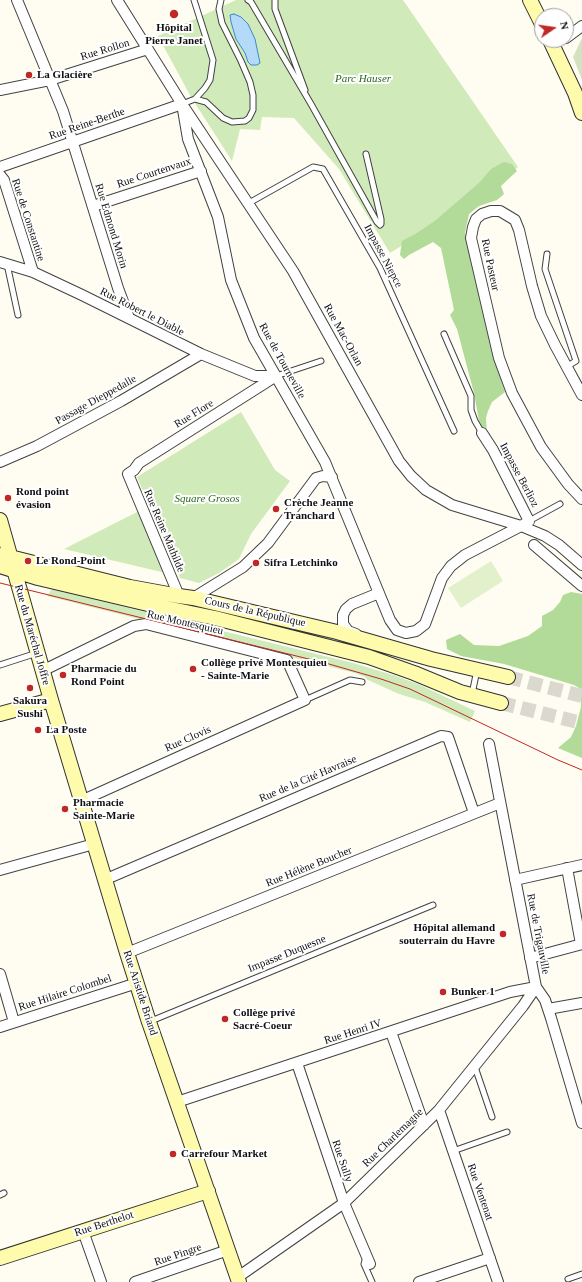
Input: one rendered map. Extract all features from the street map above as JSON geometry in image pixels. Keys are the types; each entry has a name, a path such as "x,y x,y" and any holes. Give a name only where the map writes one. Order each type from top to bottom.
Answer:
{"main road":[{"path":"558,48 582,113"},
{"name":"Rue du Maréchal Joffre","path":"0,520 6,562 37,653 51,700"},
{"name":"Cours de la République","path":"6,562 193,598 338,632 508,677"},
{"name":"Cours de la République","path":"6,562 38,578 152,605 215,618 369,657 414,673 460,692 501,703"},
{"path":"0,714 51,700"},
{"name":"Rue Aristide Briand","path":"51,700 136,983 238,1280"},
{"name":"Rue Berthelot","path":"0,1258 208,1190"}],"street":[{"name":"Rue Edmond Morin","path":"17,0 63,111 129,318"},
{"name":"Rue de Tourneville","path":"117,0 182,104 188,139 218,217 231,280 254,338 325,462 379,593"},
{"name":"Rue Rollon","path":"0,90 50,80 148,49"},
{"name":"Rue Reine-Berthe","path":"0,167 182,104"},
{"name":"Rue Mac-Orlan","path":"182,104 293,271 399,460 411,476 426,490 452,505 525,523"},
{"name":"Rue Courtenvaux","path":"93,206 201,171"},
{"name":"Rue de Constantine","path":"0,175 4,180 33,272"},
{"name":"Rue Pasteur","path":"582,395 566,367 541,316 532,286 519,230 515,220 500,212 490,211 482,214 476,219 472,227 471,238 499,358 512,393 541,448 568,484 582,499"},
{"name":"Rue Robert le Diable","path":"4,263 33,272 201,354 255,376 276,376"},
{"name":"Passage Dieppedalle","path":"0,462 37,446 121,401 201,354"},
{"name":"Rue Flore","path":"128,474 134,470 139,463 276,376"},
{"name":"Impasse Berlioz","path":"482,434 493,450 525,523"},
{"name":"Rue Reine Mathilde","path":"128,474 179,596"},
{"path":"193,598 243,567 268,543 316,478 323,476 332,477"},
{"path":"387,646 348,631 343,624 343,615 346,609 352,604 379,593 390,620 397,630 406,633 416,631 425,624 442,578 451,566 465,556 525,523 559,545 582,565"},
{"path":"534,545 582,586"},
{"name":"Rue Montesquieu","path":"42,671 134,626 146,624 287,660 305,700"},
{"name":"Rue Clovis","path":"81,801 305,700"},
{"name":"Rue de la Cité Havraise","path":"104,880 441,736 448,737 474,813"},
{"name":"Rue de Trigauville","path":"488,744 536,987 545,1000 582,1123"},
{"name":"Rue Hélène Boucher","path":"127,953 500,803"},
{"path":"0,870 94,844"},
{"path":"515,880 582,865"},
{"path":"530,958 582,944 567,868"},
{"path":"0,974 14,1022"},
{"name":"Rue Hilaire Colombel","path":"0,1026 136,983"},
{"name":"Rue Henri IV","path":"177,1102 510,992 536,987"},
{"name":"Rue Charlemagne","path":"238,1280 344,1203 424,1125 475,1067 536,987"},
{"path":"548,1009 582,1003"},
{"path":"391,1032 424,1125"},
{"name":"Rue Sully","path":"297,1063 344,1203 369,1260"},
{"name":"Rue Ventenat","path":"438,1110 498,1282"},
{"path":"84,1231 101,1282"},
{"name":"Rue Pingre","path":"136,1282 228,1250"},
{"path":"419,1282 490,1258"}],"lane":[{"path":"182,104 195,99 205,88 210,80 213,60 194,0"},
{"path":"195,99 206,102 223,118 232,122 245,121 249,118 253,110 250,82 222,23 219,9 221,0"},
{"path":"248,0 251,2 377,222 381,225 381,219 366,154"},
{"path":"275,0 275,9 310,104"},
{"name":"Impasse Niepce","path":"249,203 313,167 323,169 380,268 454,432"},
{"path":"546,254 545,269 576,361 566,367"},
{"path":"4,263 18,315"},
{"path":"444,334 471,396 471,410 482,434"},
{"path":"276,376 321,362"},
{"path":"525,523 560,504"},
{"path":"0,664 37,653"},
{"path":"472,695 477,670"},
{"path":"305,700 350,680 362,682"},
{"name":"Impasse Duquesne","path":"149,1022 433,905"},
{"path":"475,1067 492,1117"},
{"path":"453,1151 507,1132"},
{"path":"369,1260 364,1264 372,1282"},
{"path":"568,1279 582,1274"}],"green space":[{"name":"Parc Hauser","path":"236,0 403,0 518,167 474,200 390,253 339,169 294,118 262,117 260,130 240,129 232,161 191,97 158,36"},
{"path":"582,38 582,80 573,57"},
{"path":"504,162 512,164 517,171 501,186 504,194 497,200 479,206 469,214 465,233 495,361 505,392 492,402 488,411 486,418 487,436 479,421 474,393 457,329 450,315 454,310 441,248 433,242 404,259 400,255 402,241 436,220 480,182 491,169"},
{"name":"Square Grosos","path":"241,412 275,470 290,481 251,534 239,559 219,573 199,583 180,578 137,477"},
{"path":"139,511 166,573 64,549"},
{"path":"491,561 503,581 461,608 448,588"},
{"path":"52,589 353,663 420,685 475,711 470,722 425,702 399,694 355,673 47,596"},
{"path":"571,592 582,594 582,758 558,748 571,737 576,726 581,707 581,689 574,685 504,664 461,656 447,649 446,640 460,634 474,645 499,646 528,636 542,626 542,616 553,610 560,602 563,595"}],"water":[{"path":"234,14 241,17 248,24 255,39 260,63 257,65 251,65 248,62 245,53 236,39 230,15"}],"tunnel":[{"path":"508,677 582,696"},
{"path":"501,703 582,723"}],"tram line":[{"path":"0,583 329,664 381,679 410,689 582,770"}],"place":[{"name":"Hôpital Pierre Janet","path":"174,14"},
{"name":"La Glacière","path":"29,75"},
{"name":"Rond point évasion","path":"8,498"},
{"name":"Crèche Jeanne Tranchard","path":"276,509"},
{"name":"Le Rond-Point","path":"28,561"},
{"name":"Sifra Letchinko","path":"256,563"},
{"name":"Collège privé Montesquieu - Sainte-Marie","path":"193,669"},
{"name":"Pharmacie du Rond Point","path":"63,675"},
{"name":"Sakura Sushi","path":"30,688"},
{"name":"La Poste","path":"38,730"},
{"name":"Pharmacie Sainte-Marie","path":"65,809"},
{"name":"Hôpital allemand souterrain du Havre","path":"503,934"},
{"name":"Bunker 1","path":"443,992"},
{"name":"Collège privé Sacré-Coeur","path":"225,1019"},
{"name":"Carrefour Market","path":"173,1154"}]}
